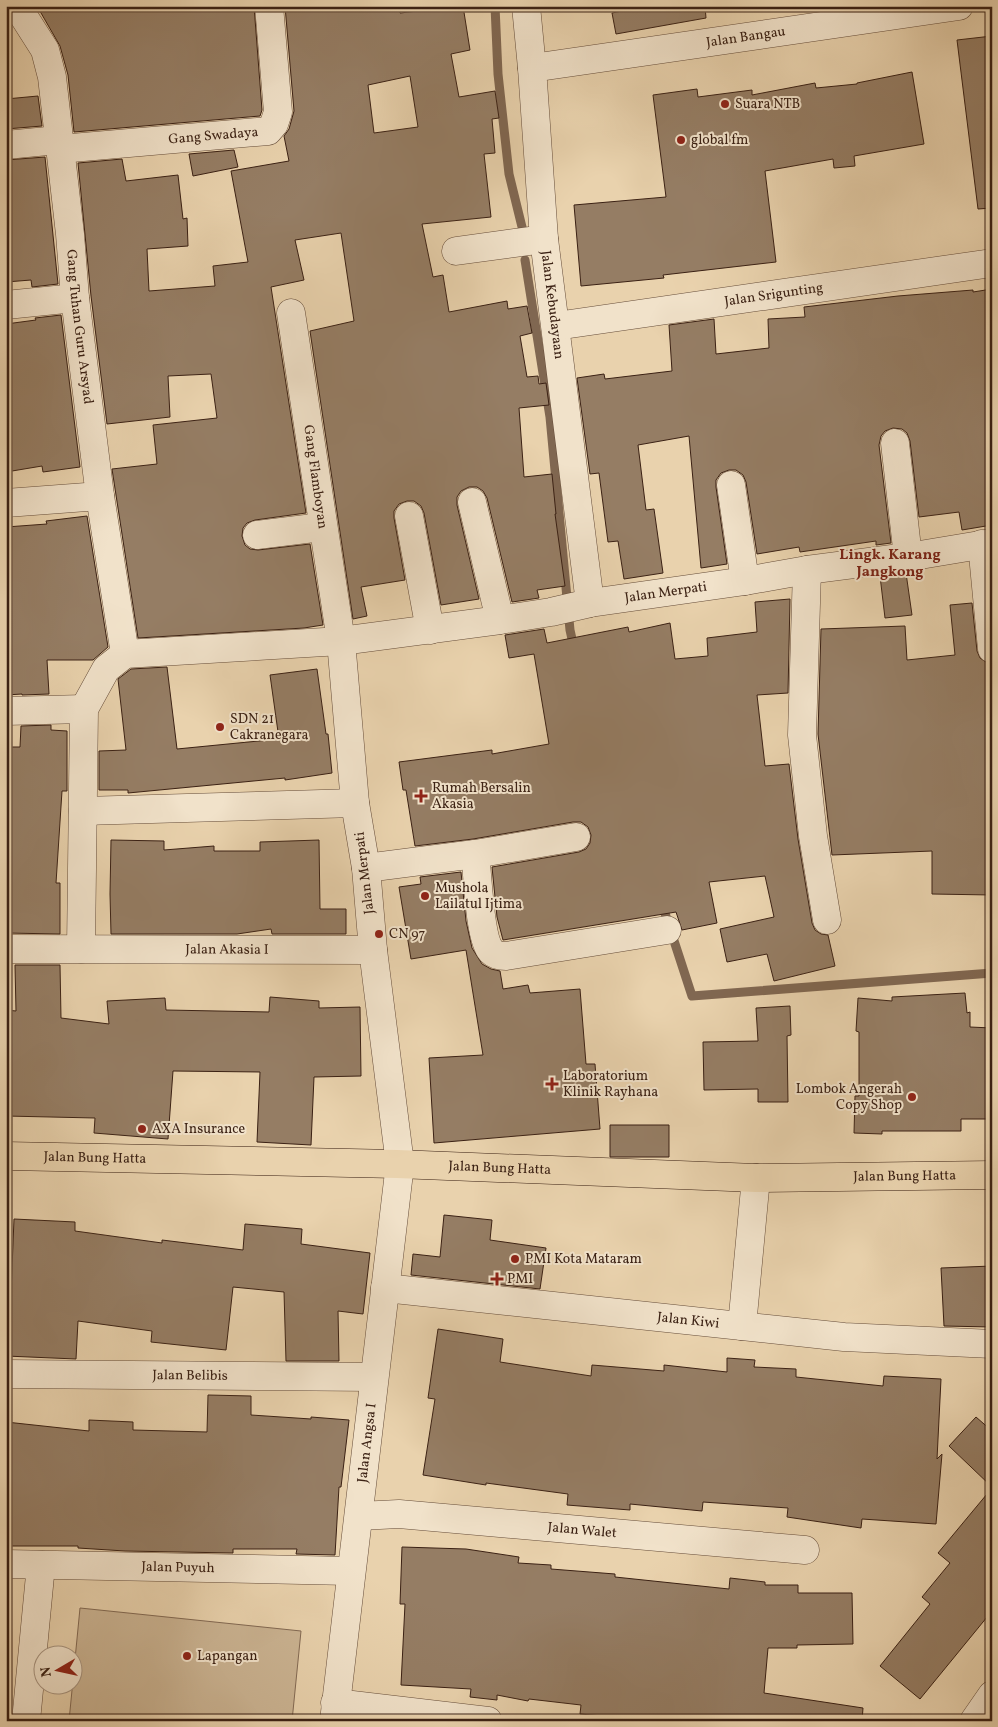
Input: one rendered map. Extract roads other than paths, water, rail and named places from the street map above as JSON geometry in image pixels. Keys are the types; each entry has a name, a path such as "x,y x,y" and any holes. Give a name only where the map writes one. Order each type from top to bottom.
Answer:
{"main road":[{"name":"Jalan Bung Hatta","path":"6,1156 400,1164 756,1178 992,1175"}],"street":[{"name":"Gang Tuhan Guru Arsyad","path":"20,6 24,17 45,50 52,77 75,298 100,496 124,654"},
{"name":"Gang Swadaya","path":"59,145 268,131 274,124 278,112 269,6"},
{"name":"Jalan Kebudayaan","path":"526,6 544,239 556,326 585,604"},
{"name":"Jalan Bangau","path":"532,68 959,6"},
{"path":"6,145 59,145"},
{"path":"456,251 544,239"},
{"name":"Jalan Srigunting","path":"556,326 992,263"},
{"path":"6,305 75,298"},
{"name":"Gang Flamboyan","path":"291,313 322,527 341,641"},
{"path":"895,443 908,557"},
{"path":"731,485 745,581"},
{"path":"6,503 100,496"},
{"path":"472,502 500,620"},
{"path":"409,516 430,630"},
{"path":"257,535 322,527"},
{"path":"987,544 992,649"},
{"name":"Jalan Merpati","path":"124,654 341,641 430,630 551,612 585,604 987,544"},
{"path":"806,570 802,735 813,836 826,920"},
{"name":"Jalan Merpati","path":"341,641 355,803 366,868 373,950 400,1164"},
{"path":"81,949 84,709 106,669 124,654"},
{"path":"6,711 84,709"},
{"path":"83,811 355,803"},
{"path":"366,868 475,854 576,837"},
{"path":"475,854 484,931 492,952 499,956 667,930"},
{"name":"Jalan Akasia I","path":"6,949 373,950"},
{"name":"Jalan Angsa I","path":"335,1712 350,1571 359,1516 400,1164"},
{"path":"742,1326 756,1178"},
{"name":"Jalan Kiwi","path":"385,1288 844,1337 992,1344"},
{"name":"Jalan Belibis","path":"6,1374 374,1377"},
{"name":"Jalan Walet","path":"359,1516 399,1514 805,1550"},
{"name":"Jalan Puyuh","path":"6,1564 350,1571"},
{"path":"26,1721 41,1565"},
{"path":"974,1721 992,1694"},
{"path":"335,1712 488,1721"}],"waterway":[{"path":"495,6 498,74 509,174 522,227"},
{"path":"525,260 550,417 570,630 574,648"},
{"path":"662,904 692,996 992,973"}],"place":[{"name":"Suara NTB","path":"725,104"},
{"name":"global fm","path":"681,140"},
{"name":"SDN 21 Cakranegara","path":"220,727"},
{"name":"Rumah Bersalin Akasia","path":"421,796"},
{"name":"Mushola Lailatul Ijtima","path":"425,896"},
{"name":"CN 97","path":"379,934"},
{"name":"Laboratorium Klinik Rayhana","path":"552,1084"},
{"name":"Lombok Angerah Copy Shop","path":"912,1097"},
{"name":"AXA Insurance","path":"142,1129"},
{"name":"PMI Kota Mataram","path":"515,1259"},
{"name":"PMI","path":"497,1279"},
{"name":"Lapangan","path":"187,1656"}],"district":[{"name":"Lingk. Karang Jangkong","path":"890,564"}]}
